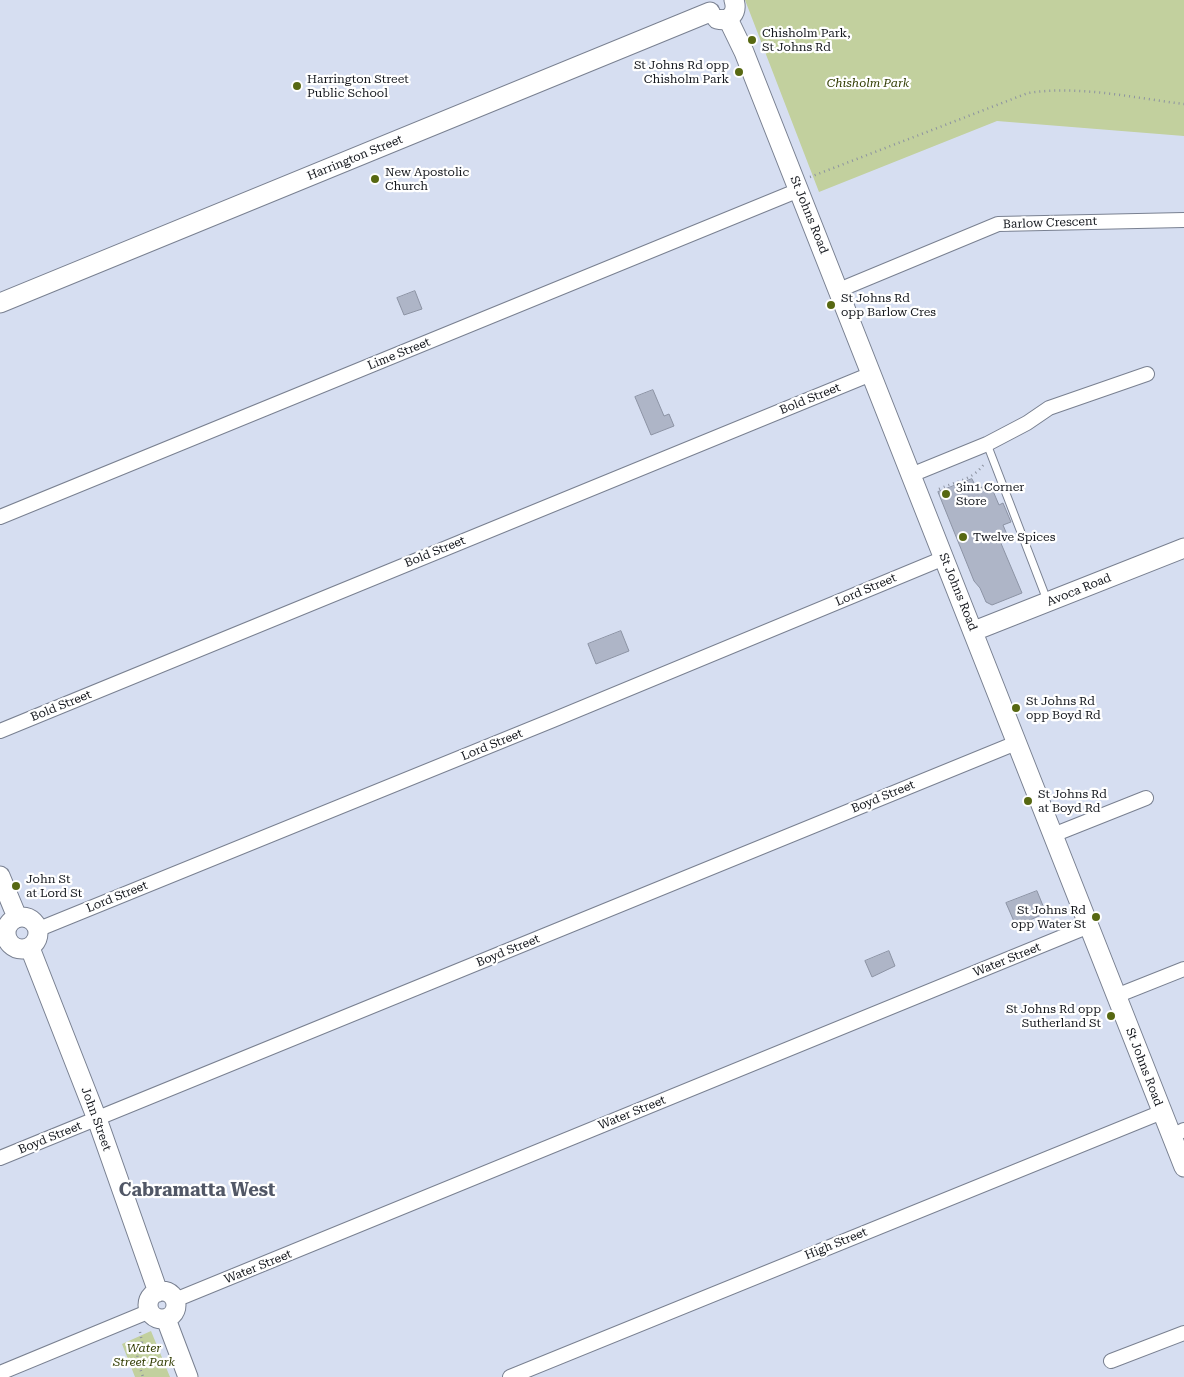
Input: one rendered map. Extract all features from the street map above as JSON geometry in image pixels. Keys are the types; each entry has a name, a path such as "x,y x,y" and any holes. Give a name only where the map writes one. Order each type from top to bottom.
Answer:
{"main road":[{"path":"710,6 716,18 728,19 736,9 734,0"},
{"name":"Harrington Street","path":"0,302 710,6"},
{"name":"St Johns Road","path":"728,19 804,184 839,290 1016,743 1162,1112 1178,1133 1184,1167"},
{"name":"Avoca Road","path":"974,632 1184,548"},
{"path":"0,876 17,917"},
{"path":"17,917 29,918 38,929 37,940 30,948 15,948 4,943 6,929 12,920 17,917"},
{"name":"John Street","path":"30,948 97,1119 158,1292"},
{"path":"158,1315 174,1313 176,1300 170,1293 158,1292 149,1300 188,1377"}],"street":[{"name":"Lime Street","path":"0,517 804,184"},
{"name":"Barlow Crescent","path":"839,290 998,224 1184,220"},
{"name":"Bold Street","path":"0,731 871,374"},
{"path":"911,475 986,444 1026,423 1049,408 1147,374"},
{"name":"Lord Street","path":"38,929 553,720 944,558"},
{"name":"Boyd Street","path":"0,1158 1016,743"},
{"path":"1053,835 1146,798"},
{"name":"Water Street","path":"176,1300 1089,926"},
{"path":"1116,996 1184,969"},
{"name":"High Street","path":"510,1377 1162,1112"},
{"path":"0,1373 158,1315"},
{"path":"1111,1361 1184,1333"}],"lane":[{"path":"986,444 1048,602"}],"path":[{"path":"804,184 1028,93 1049,90 1072,91 1184,104"},
{"path":"939,489 968,478 978,472 986,461 992,458"},
{"path":"140,1332 142,1342 136,1357 143,1377"}],"green space":[{"name":"Chisholm Park","path":"745,0 1184,0 1184,136 997,121 819,192"},
{"name":"Water Street Park","path":"151,1331 170,1377 135,1377 122,1344"}],"building":[{"path":"415,291 422,309 404,315 397,298"},
{"path":"653,390 664,416 669,414 674,426 651,435 635,397"},
{"path":"972,479 977,489 990,484 999,505 1003,503 1011,522 1003,525 1008,537 1000,541 1022,593 992,605 986,602 980,588 974,581 938,492"},
{"path":"621,631 629,651 596,664 588,644"},
{"path":"1037,891 1046,913 1016,926 1006,903"},
{"path":"889,951 895,966 872,977 865,961"}],"place":[{"name":"Chisholm Park, St Johns Rd","path":"752,40"},
{"name":"St Johns Rd opp Chisholm Park","path":"739,72"},
{"name":"Harrington Street Public School","path":"297,86"},
{"name":"New Apostolic Church","path":"375,179"},
{"name":"St Johns Rd opp Barlow Cres","path":"831,305"},
{"name":"3in1 Corner Store","path":"946,494"},
{"name":"Twelve Spices","path":"963,537"},
{"name":"St Johns Rd opp Boyd Rd","path":"1016,708"},
{"name":"St Johns Rd at Boyd Rd","path":"1028,801"},
{"name":"John St at Lord St","path":"16,886"},
{"name":"St Johns Rd opp Water St","path":"1096,917"},
{"name":"St Johns Rd opp Sutherland St","path":"1111,1016"}],"district":[{"name":"Cabramatta West","path":"197,1191"}]}
